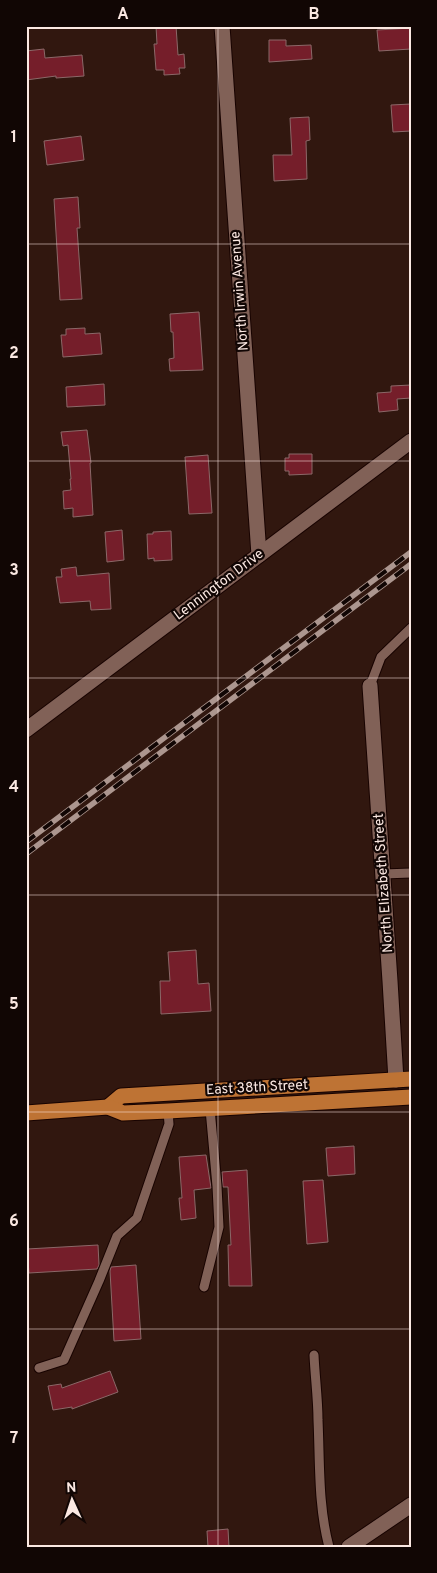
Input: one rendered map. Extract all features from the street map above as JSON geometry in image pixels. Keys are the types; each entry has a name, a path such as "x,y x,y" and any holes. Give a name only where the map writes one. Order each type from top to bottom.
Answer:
{"main road":[{"name":"East 38th Street","path":"108,1107 121,1096 403,1080"},
{"name":"East 38th Street","path":"26,1113 108,1107 123,1113 411,1097"}],"street":[{"name":"North Irwin Avenue","path":"222,26 259,555"},
{"name":"Lennington Drive","path":"26,730 411,441"},
{"name":"North Elizabeth Street","path":"370,686 383,874 403,1080"},
{"path":"349,1547 411,1504"}],"lane":[{"path":"370,686 381,657 411,628"},
{"path":"383,874 411,873"},
{"path":"204,1287 219,1227 210,1109"},
{"path":"39,1368 64,1360 99,1281 116,1236 137,1218 169,1124 168,1111"},
{"path":"314,1355 321,1499 329,1547"}],"building":[{"path":"156,26 176,26 178,55 184,54 185,68 179,68 180,74 164,75 164,70 156,70 154,44 157,44"},
{"path":"411,28 411,49 379,51 377,30"},
{"path":"269,40 286,40 286,46 311,45 312,59 269,62"},
{"path":"44,49 45,58 82,55 84,76 56,78 56,76 26,80 26,51"},
{"path":"411,104 411,131 393,132 391,105"},
{"path":"309,117 310,140 306,141 307,179 274,181 273,155 292,155 290,118"},
{"path":"81,136 84,160 47,165 44,141"},
{"path":"78,197 80,228 77,228 82,299 60,300 54,199"},
{"path":"199,312 203,370 170,371 169,359 174,358 170,314"},
{"path":"85,328 85,334 100,333 102,354 63,357 61,335 66,335 66,329"},
{"path":"104,384 105,405 67,407 66,387"},
{"path":"411,385 411,398 397,399 398,410 379,412 377,393 391,392 391,386"},
{"path":"87,430 91,463 93,515 73,517 73,508 64,509 63,491 71,490 71,479 68,445 63,446 61,432"},
{"path":"289,454 312,454 312,474 289,475 289,471 285,471 285,458 289,458"},
{"path":"208,455 212,513 189,514 185,457"},
{"path":"122,530 124,560 107,562 105,532"},
{"path":"171,531 172,560 154,561 154,558 148,559 147,534"},
{"path":"76,567 77,576 109,573 111,609 91,610 90,601 60,603 56,577 62,577 61,569"},
{"path":"196,950 198,984 209,983 211,1011 161,1014 160,981 170,981 168,952"},
{"path":"354,1146 355,1174 328,1176 326,1148"},
{"path":"206,1155 211,1188 194,1190 196,1218 181,1220 179,1198 182,1198 179,1157"},
{"path":"247,1170 252,1286 229,1286 228,1245 231,1245 228,1187 223,1187 222,1172"},
{"path":"323,1180 328,1242 307,1244 303,1181"},
{"path":"98,1245 99,1265 97,1269 29,1273 27,1249"},
{"path":"136,1265 141,1339 114,1341 111,1267"},
{"path":"110,1371 118,1392 72,1409 72,1407 53,1410 48,1386 61,1384 62,1388"},
{"path":"228,1529 229,1547 208,1547 207,1531"}],"railway":[{"path":"26,842 411,552"},
{"path":"26,854 411,564"}]}
